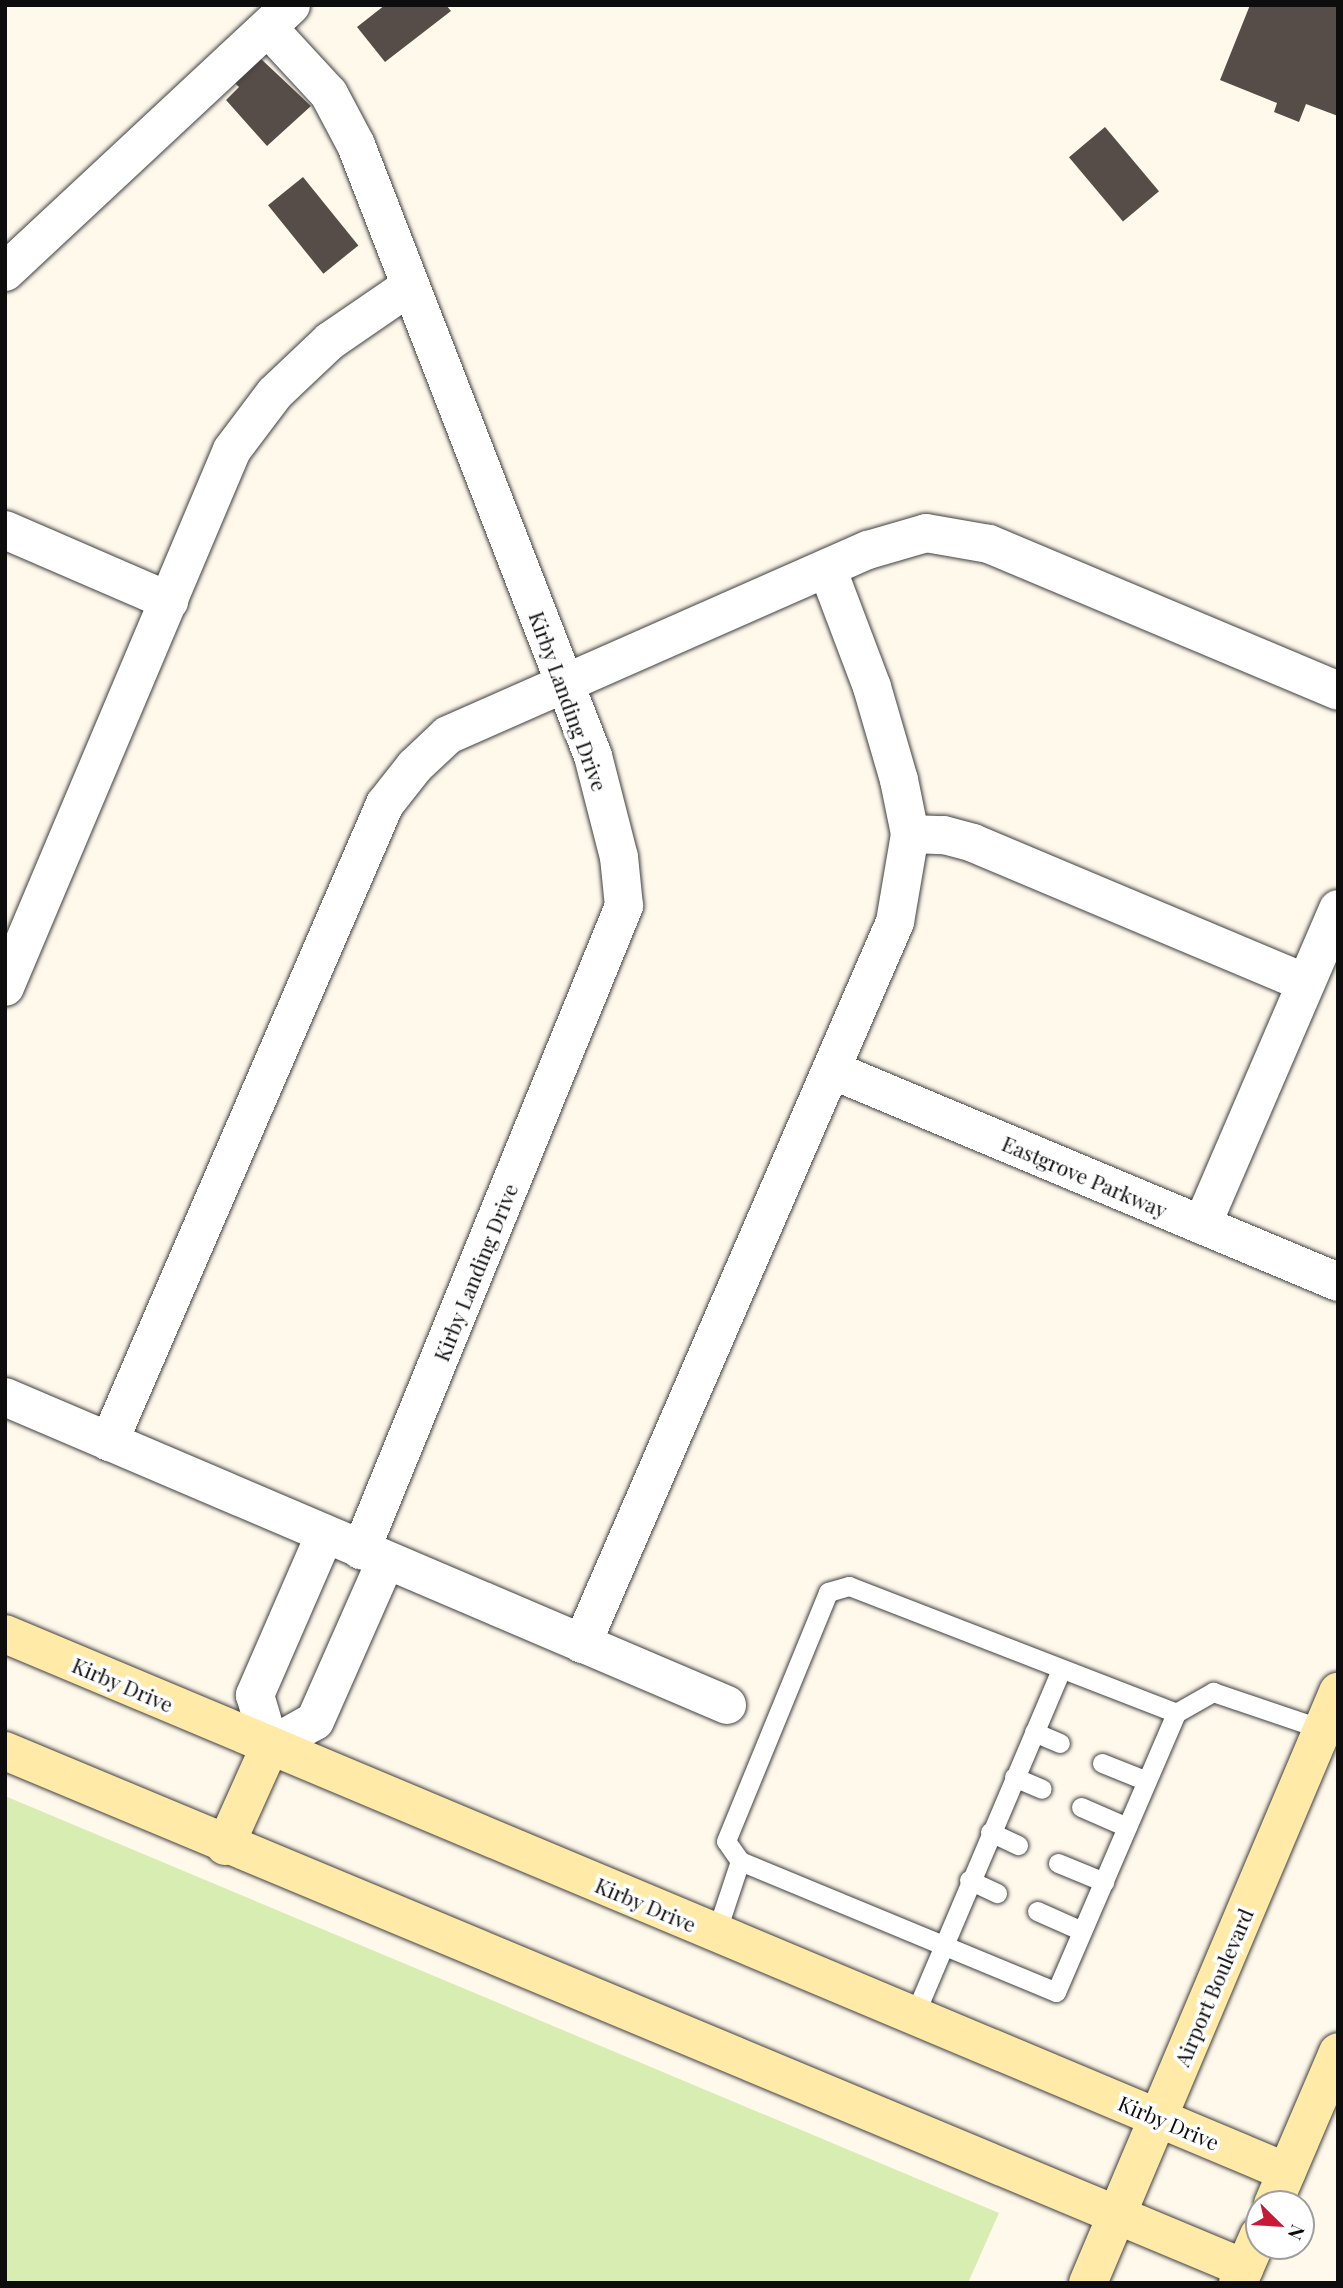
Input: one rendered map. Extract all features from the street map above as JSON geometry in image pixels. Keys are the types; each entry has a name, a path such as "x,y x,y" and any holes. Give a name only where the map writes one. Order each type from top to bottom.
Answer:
{"street":[{"path":"5,272 280,17"},
{"name":"Kirby Landing Drive","path":"270,1746 315,1721 373,1556 624,906 619,857 593,756 356,145 329,94 280,17"},
{"path":"5,987 232,450 275,393 330,341 410,286"},
{"path":"5,530 169,601"},
{"path":"109,1442 385,804 415,766 448,735 827,568 926,533 989,544 1338,691"},
{"path":"582,1644 895,922 910,834 900,780 872,687 827,568"},
{"path":"910,834 944,835 973,843 1306,983"},
{"path":"1202,1226 1338,909"},
{"name":"Eastgrove Parkway","path":"832,1070 1338,1282"},
{"path":"5,1397 373,1556 727,1704"},
{"path":"225,1846 270,1746 255,1695 325,1534"},
{"name":"Kirby Drive","path":"5,1634 1157,2118 1280,2188"},
{"name":"Airport Boulevard","path":"1088,2283 1338,1692"},
{"path":"5,1751 225,1846 1117,2215 1247,2262"},
{"path":"1280,2188 1338,2052"}],"lane":[{"path":"1176,1713 849,1586 828,1592 726,1841 740,1861 1056,1992 1176,1713 1213,1692 1322,1729"},
{"path":"914,2016 1061,1669"},
{"path":"1034,1732 1060,1742"},
{"path":"1102,1763 1147,1781"},
{"path":"1014,1777 1042,1789"},
{"path":"1081,1807 1127,1827"},
{"path":"990,1832 1018,1845"},
{"path":"716,1933 740,1861"},
{"path":"1058,1863 1104,1882"},
{"path":"970,1881 997,1893"},
{"path":"1037,1911 1082,1931"}],"green space":[{"path":"5,1796 999,2213 968,2283 5,2283"}],"building":[{"path":"385,5 446,5 451,11 385,62 357,27"},
{"path":"1250,5 1338,5 1338,116 1306,104 1299,122 1274,112 1277,103 1220,80"},
{"path":"260,58 311,106 267,146 226,100 239,87 234,82"},
{"path":"1105,127 1159,191 1123,222 1069,157"},
{"path":"303,177 358,245 323,274 268,205"}]}
